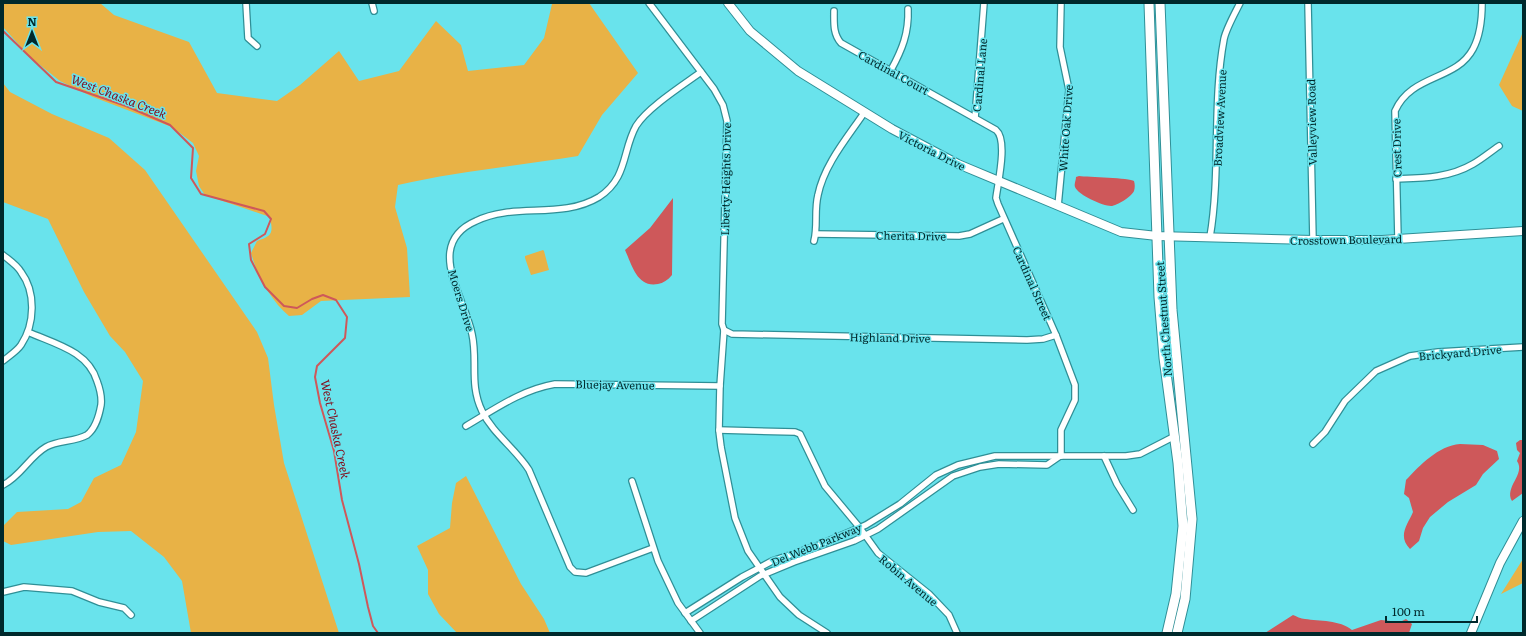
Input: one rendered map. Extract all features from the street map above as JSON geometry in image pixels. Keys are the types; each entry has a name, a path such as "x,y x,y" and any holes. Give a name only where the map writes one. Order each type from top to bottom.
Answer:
{"main road":[{"name":"North Chestnut Street","path":"1149,3 1159,297 1164,358 1175,436 1183,526 1176,594 1167,633"},
{"name":"North Chestnut Street","path":"1160,3 1168,236 1176,356 1192,519 1185,599 1177,633"}],"street":[{"path":"246,3 248,38 257,46"},
{"path":"372,3 374,11"},
{"name":"Liberty Heights Drive","path":"649,3 719,96 727,121 722,316 724,330"},
{"name":"Victoria Drive","path":"728,3 750,31 798,72 864,113 924,146 998,181 1121,232 1168,236"},
{"name":"Cardinal Lane","path":"984,3 975,118 996,130 1001,137 998,181"},
{"name":"White Oak Drive","path":"1058,206 1069,90 1060,47 1061,3"},
{"name":"Broadview Avenue","path":"1210,237 1217,169 1219,86 1224,38 1240,3"},
{"name":"Valleyview Road","path":"1308,3 1314,240"},
{"name":"Crest Drive","path":"1398,238 1395,111 1405,94 1424,82 1448,72 1462,62 1473,50 1477,40 1482,3"},
{"path":"891,70 906,38 909,25 908,9"},
{"name":"Cardinal Court","path":"834,11 835,31 839,40 975,118"},
{"name":"Moers Drive","path":"653,548 586,573 573,571 566,561 529,470 521,458 492,426 485,415 475,391 472,334 450,260 451,248 457,235 476,221 492,215 573,208 599,196 612,184 621,170 632,136 643,117 701,72"},
{"path":"814,242 816,234 817,196 823,177 864,113"},
{"path":"1396,179 1433,177 1454,173 1473,164 1499,146"},
{"name":"Cardinal Street","path":"998,181 996,198 1003,219 1056,335 1075,385 1075,400 1062,430 1061,456"},
{"name":"Cherita Drive","path":"816,234 959,236 970,234 1003,219"},
{"name":"Crosstown Boulevard","path":"1168,236 1314,240 1398,238 1523,231"},
{"path":"3,255 21,271 31,293 32,305 28,332 20,346 3,361"},
{"path":"724,330 720,386 720,430 735,518 748,551 758,568 780,597 809,622 827,633"},
{"name":"Highland Drive","path":"724,330 732,334 1027,340 1043,339 1056,335"},
{"path":"3,485 15,477 35,454 47,446 86,435 93,428 99,416 101,402 100,389 95,373 89,363 80,356 28,332"},
{"name":"Brickyard Drive","path":"1313,444 1325,432 1344,401 1376,371 1410,356 1438,352 1523,347"},
{"name":"Bluejay Avenue","path":"466,426 518,395 536,388 555,384 720,386"},
{"name":"Robin Avenue","path":"720,430 795,432 800,434 825,486 860,528 878,553 929,594 949,615 957,633"},
{"name":"Del Webb Parkway","path":"686,613 758,568 784,556 819,545 860,528 900,504 936,475 958,465 995,456 1126,456 1140,454 1175,436"},
{"name":"Del Webb Parkway","path":"691,621 764,574 794,562 854,542 865,536 892,520 922,496 953,476 980,467 999,464 1047,465 1061,456"},
{"path":"1104,456 1117,484 1133,510"},
{"path":"632,481 653,548 678,603 700,633"},
{"path":"1471,633 1500,563 1523,522"},
{"path":"3,592 24,587 72,591 99,602 124,608 131,615"}],"shaded area":[{"path":"3,3 100,3 114,15 189,42 217,93 277,101 300,85 339,51 359,81 399,71 436,21 461,45 468,71 524,65 544,38 552,4 554,3 589,3 638,73 602,115 578,156 465,172 398,185 395,207 407,248 410,297 321,301 302,315 289,316 276,303 261,279 251,253 257,241 271,233 270,217 205,195 199,186 196,171 199,156 193,143 172,127 93,97 60,81 30,57 3,27"},
{"path":"1523,32 1523,111 1512,106 1499,85"},
{"path":"3,83 10,92 52,114 109,138 145,170 257,332 268,358 284,463 339,633 191,633 182,581 164,557 131,531 98,532 11,545 3,541 3,526 17,512 68,509 81,502 94,478 121,465 136,432 143,381 125,352 110,336 84,292 48,219 3,202"},
{"path":"1076,177 1131,180 1134,181 1134,190 1133,193 1120,203 1114,206 1107,206 1091,200 1077,190 1075,183"},
{"path":"673,198 672,275 662,283 651,284 640,279 636,274 625,250 650,228"},
{"path":"543,250 549,270 531,275 525,256"},
{"path":"1523,440 1523,493 1512,501 1510,496 1512,486 1519,471 1517,461 1520,453 1517,450 1516,443"},
{"path":"1460,444 1483,445 1497,451 1499,459 1483,474 1476,485 1448,502 1430,517 1423,528 1419,541 1410,549 1404,539 1406,526 1413,512 1409,498 1404,494 1406,480 1423,463 1437,452 1444,448"},
{"path":"466,476 521,584 544,619 550,633 457,633 439,614 428,594 428,570 417,546 450,528 452,503 456,483"},
{"path":"1523,559 1523,583 1501,594"},
{"path":"1293,615 1303,619 1342,624 1352,630 1381,620 1400,622 1406,619 1412,624 1409,633 1265,633"}],"waterway":[{"name":"West Chaska Creek","path":"3,31 56,82 126,106 170,125 193,148 191,178 201,194 264,211 271,219 265,234 249,244 251,260 265,287 284,306 297,308 312,299 323,295 336,300 347,317 345,338 317,366 315,377 320,403 334,451 342,500 359,564 368,607 373,626 378,633"}]}
